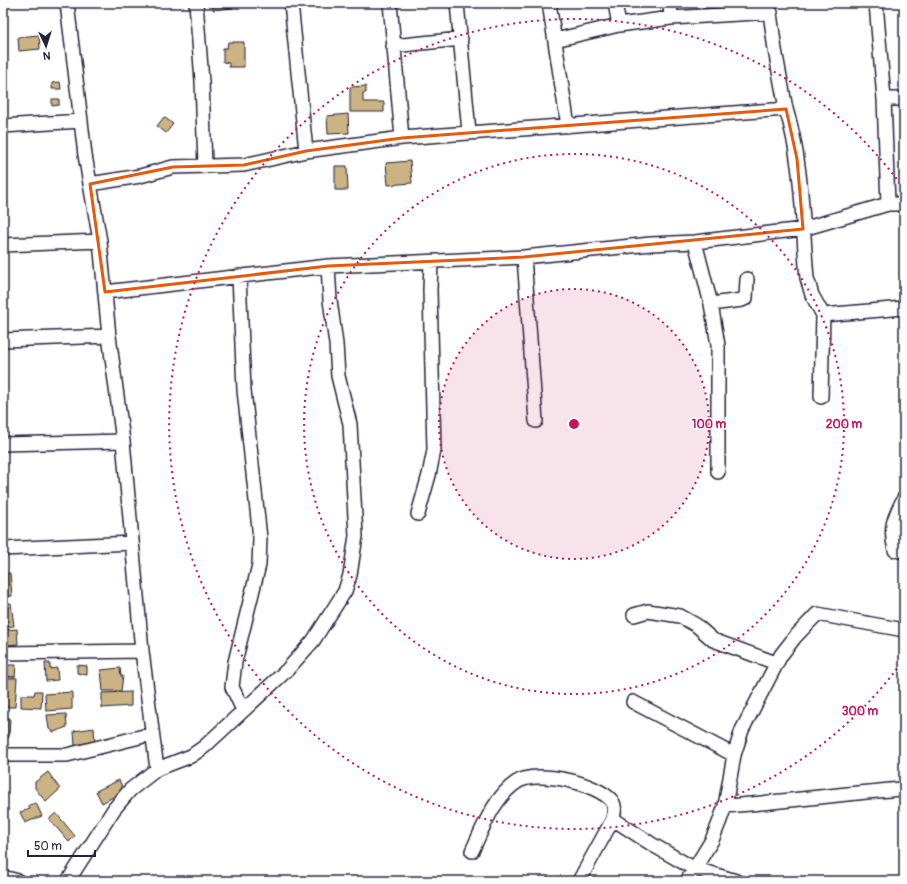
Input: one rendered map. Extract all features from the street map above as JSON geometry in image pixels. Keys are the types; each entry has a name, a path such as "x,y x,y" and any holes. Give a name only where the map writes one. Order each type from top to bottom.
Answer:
{"street":[{"path":"67,3 81,121 100,241 109,336 123,441 142,651 157,769"},
{"path":"196,3 202,81 205,166"},
{"path":"291,3 306,151"},
{"path":"390,3 402,138"},
{"path":"457,3 469,132"},
{"path":"549,3 568,126"},
{"path":"616,3 619,25"},
{"path":"670,3 671,18"},
{"path":"876,3 884,99 888,204"},
{"path":"555,40 619,25 770,7 775,50 797,159 807,278 812,295 822,315 821,397"},
{"path":"393,46 461,40"},
{"path":"884,99 904,99"},
{"path":"90,184 140,176 173,167 244,165 306,151 402,138 786,109"},
{"path":"3,126 81,121"},
{"path":"105,292 328,266 524,257 651,244 695,242 803,229 888,204 904,204"},
{"path":"3,245 100,241"},
{"path":"695,242 711,304 718,345 718,472"},
{"path":"524,257 536,421"},
{"path":"418,514 429,475 434,450 430,290 431,262"},
{"path":"68,881 114,809 130,790 157,769 191,756 204,747 242,710 287,670 313,641 345,591 351,568 356,536 350,424 338,376 328,266"},
{"path":"239,276 243,374 260,538 259,565 235,662 232,687 242,710"},
{"path":"711,304 742,300 746,298 747,279"},
{"path":"822,315 904,308"},
{"path":"3,340 109,336"},
{"path":"3,444 123,441"},
{"path":"904,498 892,522 891,536 895,550 904,552"},
{"path":"3,549 132,543"},
{"path":"634,616 648,611 680,616 696,625 713,640 776,663"},
{"path":"687,881 712,840 725,806 734,755 742,730 776,663 795,636 817,614 904,630"},
{"path":"3,653 142,651"},
{"path":"633,702 734,755"},
{"path":"3,755 67,755 152,734"},
{"path":"472,852 499,800 516,783 525,778 536,776 580,783 596,790 611,801 614,806 613,819 579,881"},
{"path":"725,806 788,802 863,792 904,789"},
{"path":"613,819 653,845 694,868 736,881"},
{"path":"3,877 18,881"}],"highlighted area":[{"path":"786,109 797,159 803,229 524,257 328,266 105,292 90,184 173,167 244,165 306,151 402,138"}],"building":[{"path":"212,3 232,3 233,8 213,10"},
{"path":"39,35 40,49 19,51 18,37"},
{"path":"228,42 244,42 244,67 229,67 229,63 223,62 223,48 227,48"},
{"path":"60,82 61,89 52,89 52,83"},
{"path":"366,86 366,93 363,93 363,102 384,102 384,112 350,112 350,87"},
{"path":"52,99 59,99 59,105 52,106"},
{"path":"348,114 349,133 328,134 327,116"},
{"path":"164,117 173,124 166,133 157,126"},
{"path":"410,161 412,183 388,185 386,163"},
{"path":"335,166 347,166 348,190 335,190"},
{"path":"3,358 6,385 3,385"},
{"path":"10,573 12,596 3,597 3,574"},
{"path":"11,603 14,626 3,627 3,604"},
{"path":"17,629 18,644 7,645 5,630"},
{"path":"45,663 50,663 50,669 57,668 58,680 46,681"},
{"path":"7,665 16,665 15,677 4,676 3,667 6,668"},
{"path":"77,665 87,666 87,675 77,673"},
{"path":"120,668 121,676 123,676 121,691 103,691 101,670"},
{"path":"3,678 17,678 15,707 3,707"},
{"path":"35,691 42,691 41,708 21,707 21,695 34,695"},
{"path":"72,692 72,709 46,711 45,694"},
{"path":"131,692 131,706 102,708 102,693"},
{"path":"3,710 5,710 5,718 10,718 9,737 5,738 5,740 3,740"},
{"path":"66,714 67,727 54,732 49,729 47,715"},
{"path":"94,728 95,745 75,747 74,731"},
{"path":"48,772 60,789 46,802 35,788 35,782"},
{"path":"119,780 124,791 102,803 96,791"},
{"path":"36,803 42,816 25,823 20,812 30,809 29,805"},
{"path":"56,813 75,836 69,842 49,819"}]}
